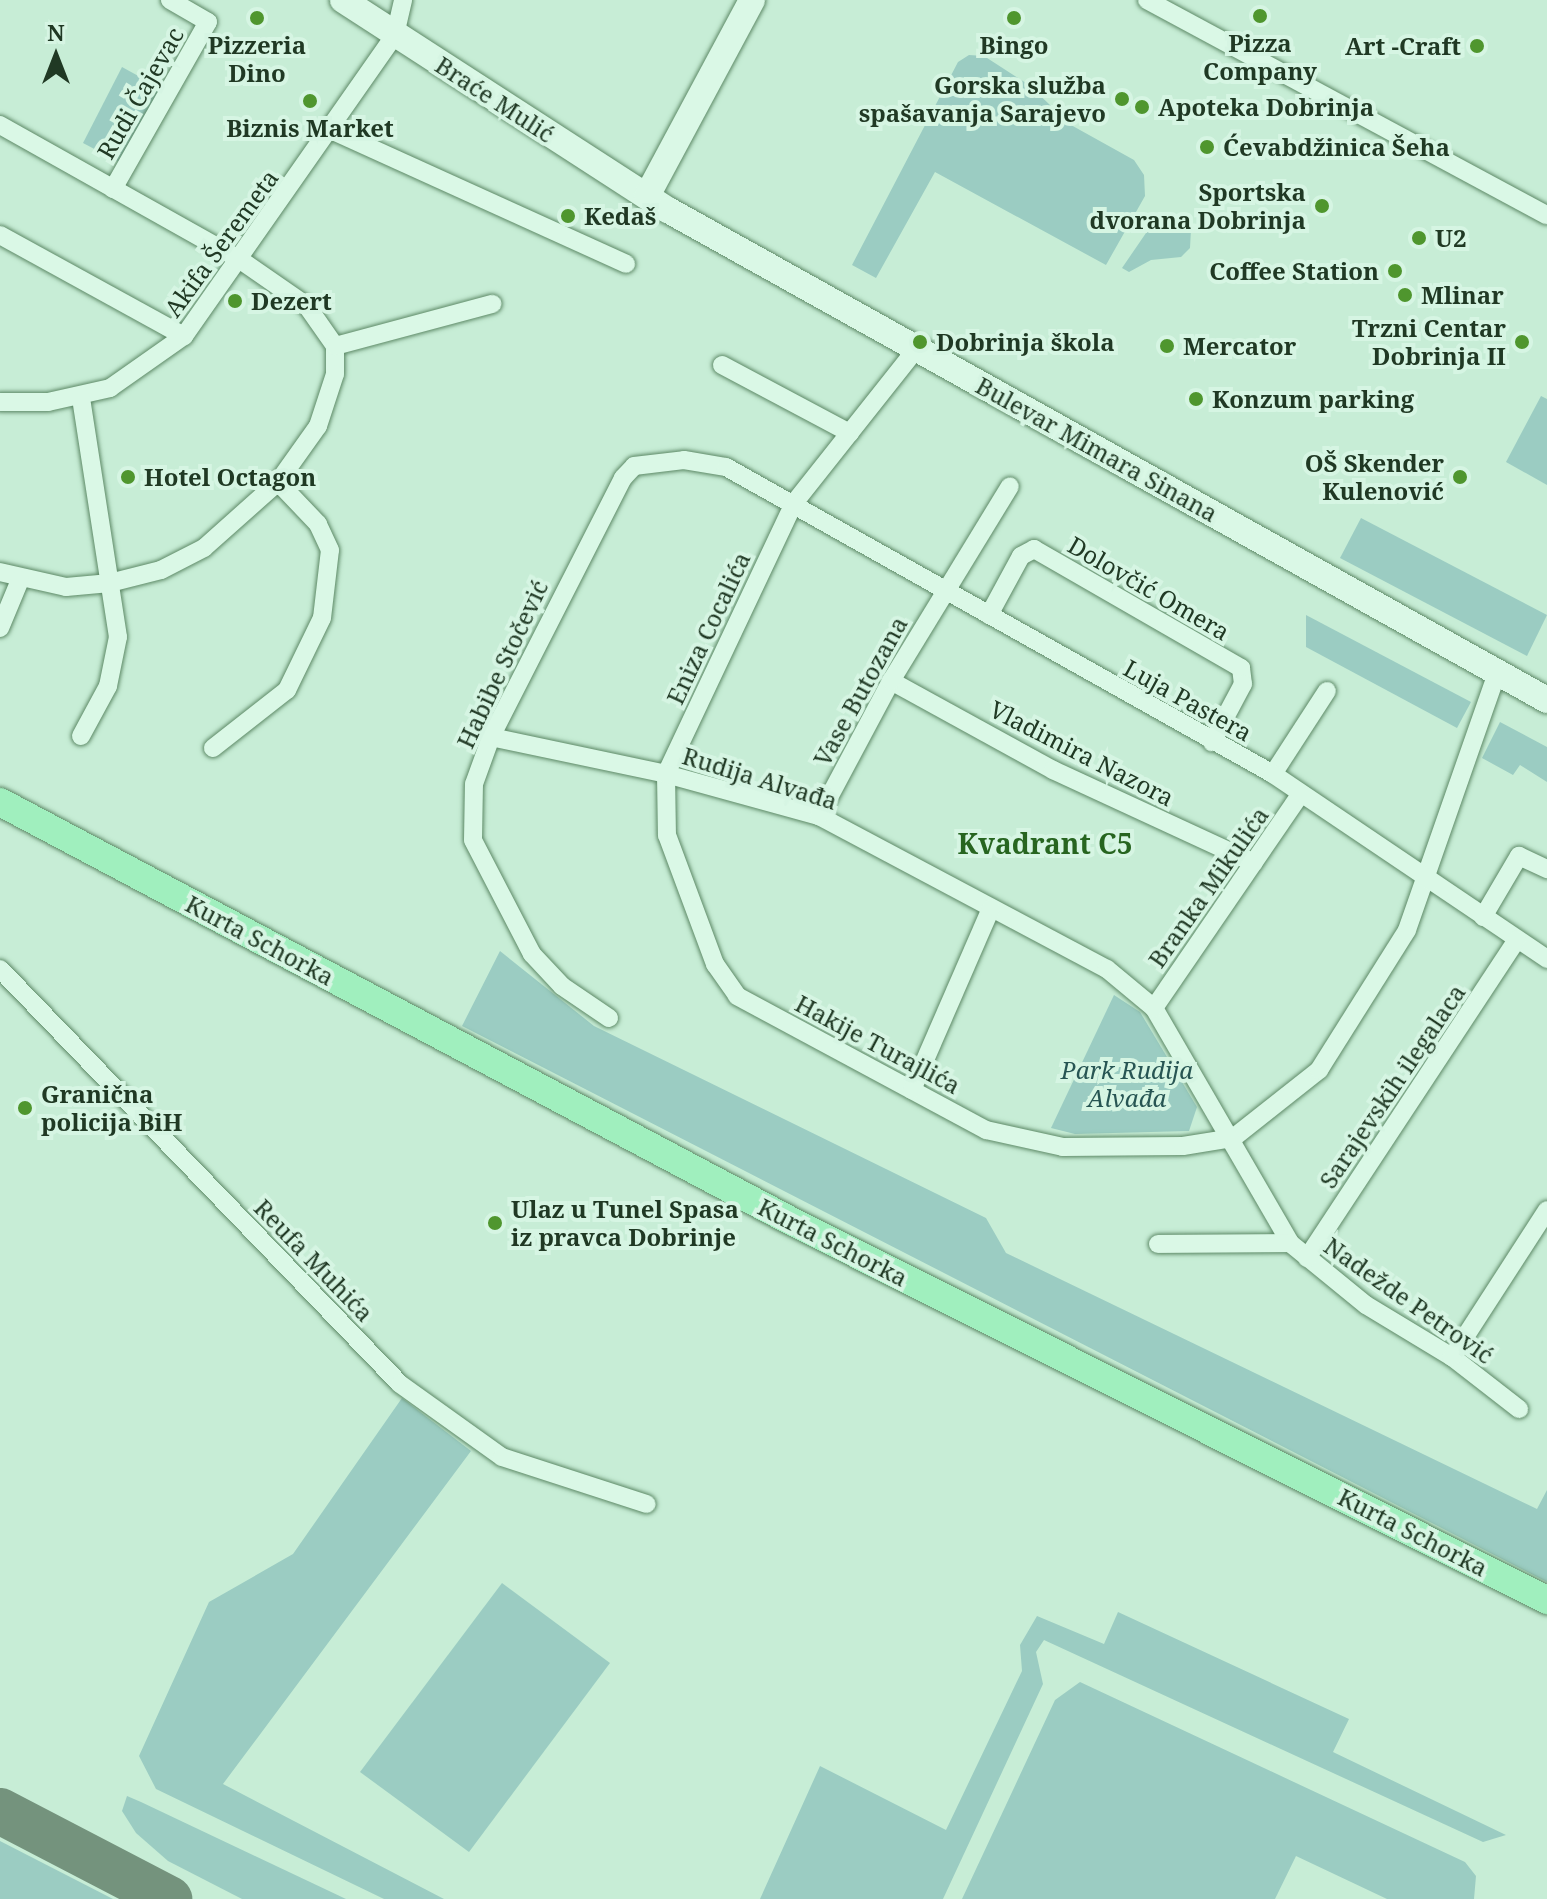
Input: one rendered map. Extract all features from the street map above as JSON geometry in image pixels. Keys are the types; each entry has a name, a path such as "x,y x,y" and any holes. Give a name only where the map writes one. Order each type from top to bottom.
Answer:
{"main road":[{"name":"Kurta Schorka","path":"0,802 777,1214 1547,1600"}],"street":[{"name":"Rudi Čajevac","path":"113,189 208,22 170,0"},
{"name":"Braće Mulić","path":"343,0 647,196"},
{"path":"395,35 403,0"},
{"path":"647,196 752,0"},
{"path":"1147,0 1547,215"},
{"name":"Akifa Šeremeta","path":"0,402 81,397 110,388 184,336 395,35"},
{"path":"0,125 239,259 307,306 335,346 331,399 278,482 204,548 161,570 110,583 66,587 20,580 0,572"},
{"path":"331,130 626,264"},
{"name":"Bulevar Mimara Sinana","path":"647,196 1547,700"},
{"path":"0,235 184,336"},
{"path":"335,346 492,304"},
{"name":"Eniza Cocalića","path":"666,774 794,503 917,348"},
{"path":"722,365 850,433"},
{"path":"81,397 110,583 117,656 81,736"},
{"name":"Habibe Stočević","path":"609,1018 562,986 532,954 485,871 470,812 491,737 615,492 634,466 684,460 726,467 794,503"},
{"path":"213,748 287,690 322,618 330,550 318,524 278,482"},
{"name":"Vase Butozana","path":"819,816 891,681 1010,486"},
{"name":"Luja Pastera","path":"794,503 1273,774 1547,959"},
{"name":"Dolovčić Omera","path":"989,615 1026,551 1048,557 1241,668 1243,684 1212,742"},
{"path":"0,628 20,580"},
{"path":"1233,1138 1296,1091 1342,1040 1407,930 1497,673"},
{"name":"Vladimira Nazora","path":"891,681 1053,770 1254,863"},
{"path":"1273,774 1327,691"},
{"name":"Rudija Alvađa","path":"491,737 666,774 819,816 1107,969 1154,1008 1233,1138"},
{"name":"Hakije Turajlića","path":"666,774 667,835 715,964 737,996 986,1130 1063,1147 1183,1146 1233,1138"},
{"name":"Branka Mikulića","path":"1154,1008 1301,793"},
{"path":"1483,917 1519,856 1547,869"},
{"path":"912,1090 991,908"},
{"name":"Sarajevskih ilegalaca","path":"1307,1258 1517,940"},
{"name":"Reufa Muhića","path":"0,969 400,1384 502,1457 647,1504"},
{"name":"Nadežde Petrović","path":"1233,1138 1290,1243 1366,1305 1452,1357 1519,1409"},
{"path":"1452,1357 1547,1210"},
{"path":"1158,1244 1290,1243"}],"green space":[{"path":"969,55 984,56 1029,85 1071,125 1134,160 1144,175 1145,196 1106,265 935,172 876,278 852,265 958,62"},
{"path":"122,67 162,89 119,162 83,143"},
{"path":"1173,218 1191,229 1190,248 1181,257 1151,260 1129,272 1122,268 1146,233"},
{"path":"1541,396 1547,399 1547,485 1506,462"},
{"path":"1361,518 1547,615 1527,656 1340,558"},
{"path":"1306,615 1471,702 1457,728 1306,647"},
{"path":"1500,722 1547,747 1547,782 1520,765 1513,775 1482,758"},
{"path":"500,951 594,1026 986,1218 1006,1253 1537,1509 1547,1490 1547,1582 462,1026"},
{"name":"Park Rudija Alvađa","path":"1114,995 1140,1012 1197,1107 1189,1131 1075,1134 1051,1128"},
{"path":"402,1398 471,1451 223,1784 444,1899 384,1899 156,1789 139,1756 209,1602 293,1554"},
{"path":"502,1583 610,1663 469,1852 360,1772"},
{"path":"1118,1612 1349,1719 1333,1752 1506,1835 1483,1842 1044,1640 1036,1652 1043,1684 943,1899 760,1899 820,1766 946,1830 1022,1671 1020,1645 1037,1616 1104,1644"},
{"path":"1080,1682 1465,1862 1476,1876 1474,1899 1387,1899 1296,1856 1275,1899 962,1899 1055,1700"},
{"path":"127,1796 346,1899 242,1899 168,1861 136,1833 122,1811"},
{"path":"0,1841 113,1899 0,1899"}],"taxiway":[{"path":"0,1811 169,1899"}],"place":[{"name":"Pizza Company","path":"1260,16"},
{"name":"Pizzeria Dino","path":"257,18"},
{"name":"Bingo","path":"1014,18"},
{"name":"Art -Craft","path":"1477,46"},
{"name":"Gorska služba spašavanja Sarajevo","path":"1122,99"},
{"name":"Biznis Market","path":"310,101"},
{"name":"Apoteka Dobrinja","path":"1142,107"},
{"name":"Ćevabdžinica Šeha","path":"1207,147"},
{"name":"Sportska dvorana Dobrinja","path":"1322,206"},
{"name":"Kedaš","path":"568,216"},
{"name":"U2","path":"1419,238"},
{"name":"Coffee Station","path":"1395,271"},
{"name":"Mlinar","path":"1405,295"},
{"name":"Dezert","path":"235,301"},
{"name":"Dobrinja škola","path":"920,342"},
{"name":"Trzni Centar Dobrinja II","path":"1522,342"},
{"name":"Mercator","path":"1167,346"},
{"name":"Konzum parking","path":"1196,399"},
{"name":"Hotel Octagon","path":"128,477"},
{"name":"OŠ Skender Kulenović","path":"1460,477"},
{"name":"Granična policija BiH","path":"25,1108"},
{"name":"Ulaz u Tunel Spasa iz pravca Dobrinje","path":"495,1223"}],"district":[{"name":"Kvadrant C5","path":"1045,843"}]}
